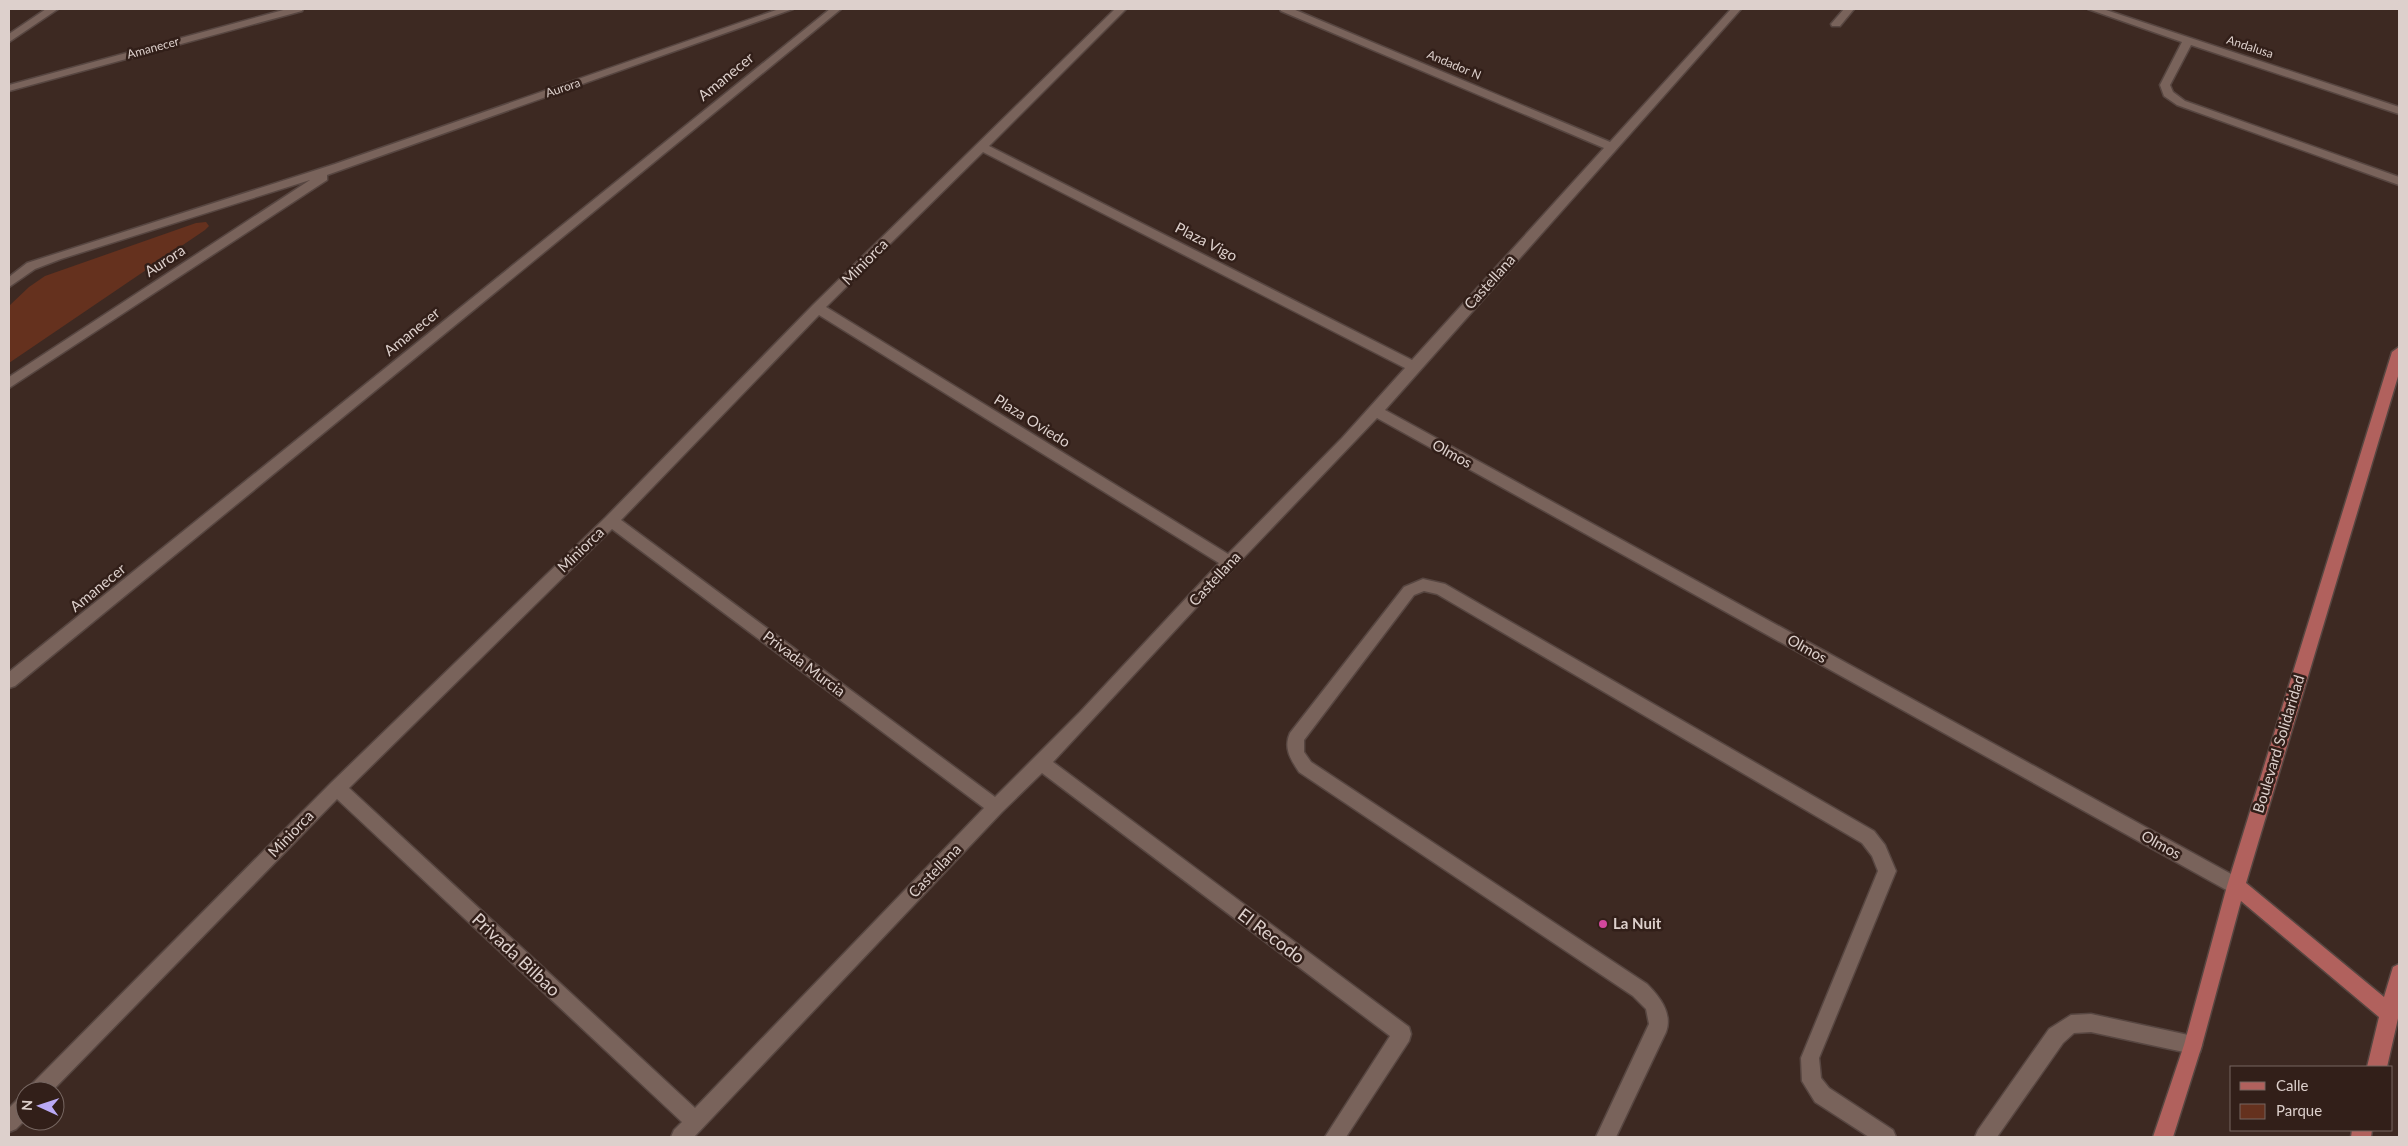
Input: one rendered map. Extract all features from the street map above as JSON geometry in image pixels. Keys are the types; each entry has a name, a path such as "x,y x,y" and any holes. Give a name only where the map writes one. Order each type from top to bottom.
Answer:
{"main road":[{"name":"Boulevard Solidaridad","path":"2163,1137 2193,1045 2236,886 2399,352"},
{"path":"2236,886 2395,1018"},
{"path":"2377,1066 2395,1018 2399,973"}],"street":[{"path":"9,38 53,9"},
{"name":"Amanecer","path":"9,88 298,9"},
{"name":"Aurora","path":"9,283 31,266 57,256 339,167 788,9"},
{"name":"Amanecer","path":"9,681 836,9"},
{"name":"Miniorca","path":"49,1081 336,788 611,521 818,308 1121,9"},
{"name":"Andador N","path":"1285,9 1612,147"},
{"path":"1836,24 1849,9"},
{"name":"Andalusa","path":"2093,9 2399,111"},
{"name":"Castellana","path":"681,1137 996,808 1042,764 1229,562 1377,412 1414,367 1612,147 1730,10"},
{"path":"2188,41 2165,85 2168,94 2181,103 2399,180"},
{"name":"Plaza Vigo","path":"982,147 1414,367"},
{"name":"Aurora","path":"9,383 339,167"},
{"name":"Plaza Oviedo","path":"818,308 1229,562"},
{"name":"Olmos","path":"1377,412 2236,886"},
{"name":"Privada Murcia","path":"611,521 996,808"},
{"path":"1606,1137 1660,1025 1654,1004 1640,990 1305,767 1296,753 1296,738 1409,592 1423,586 1440,588 1868,837 1879,851 1887,871 1810,1058 1812,1081 1822,1095 1886,1137"},
{"name":"El Recodo","path":"1042,764 1402,1034 1335,1137"},
{"name":"Privada Bilbao","path":"336,788 695,1122"},
{"path":"1985,1137 2056,1036 2071,1024 2090,1023 2193,1045"}],"green space":[{"path":"206,222 209,226 205,230 9,363 9,306 29,287 45,276 196,223"}],"place":[{"name":"La Nuit","path":"1603,924"}]}
